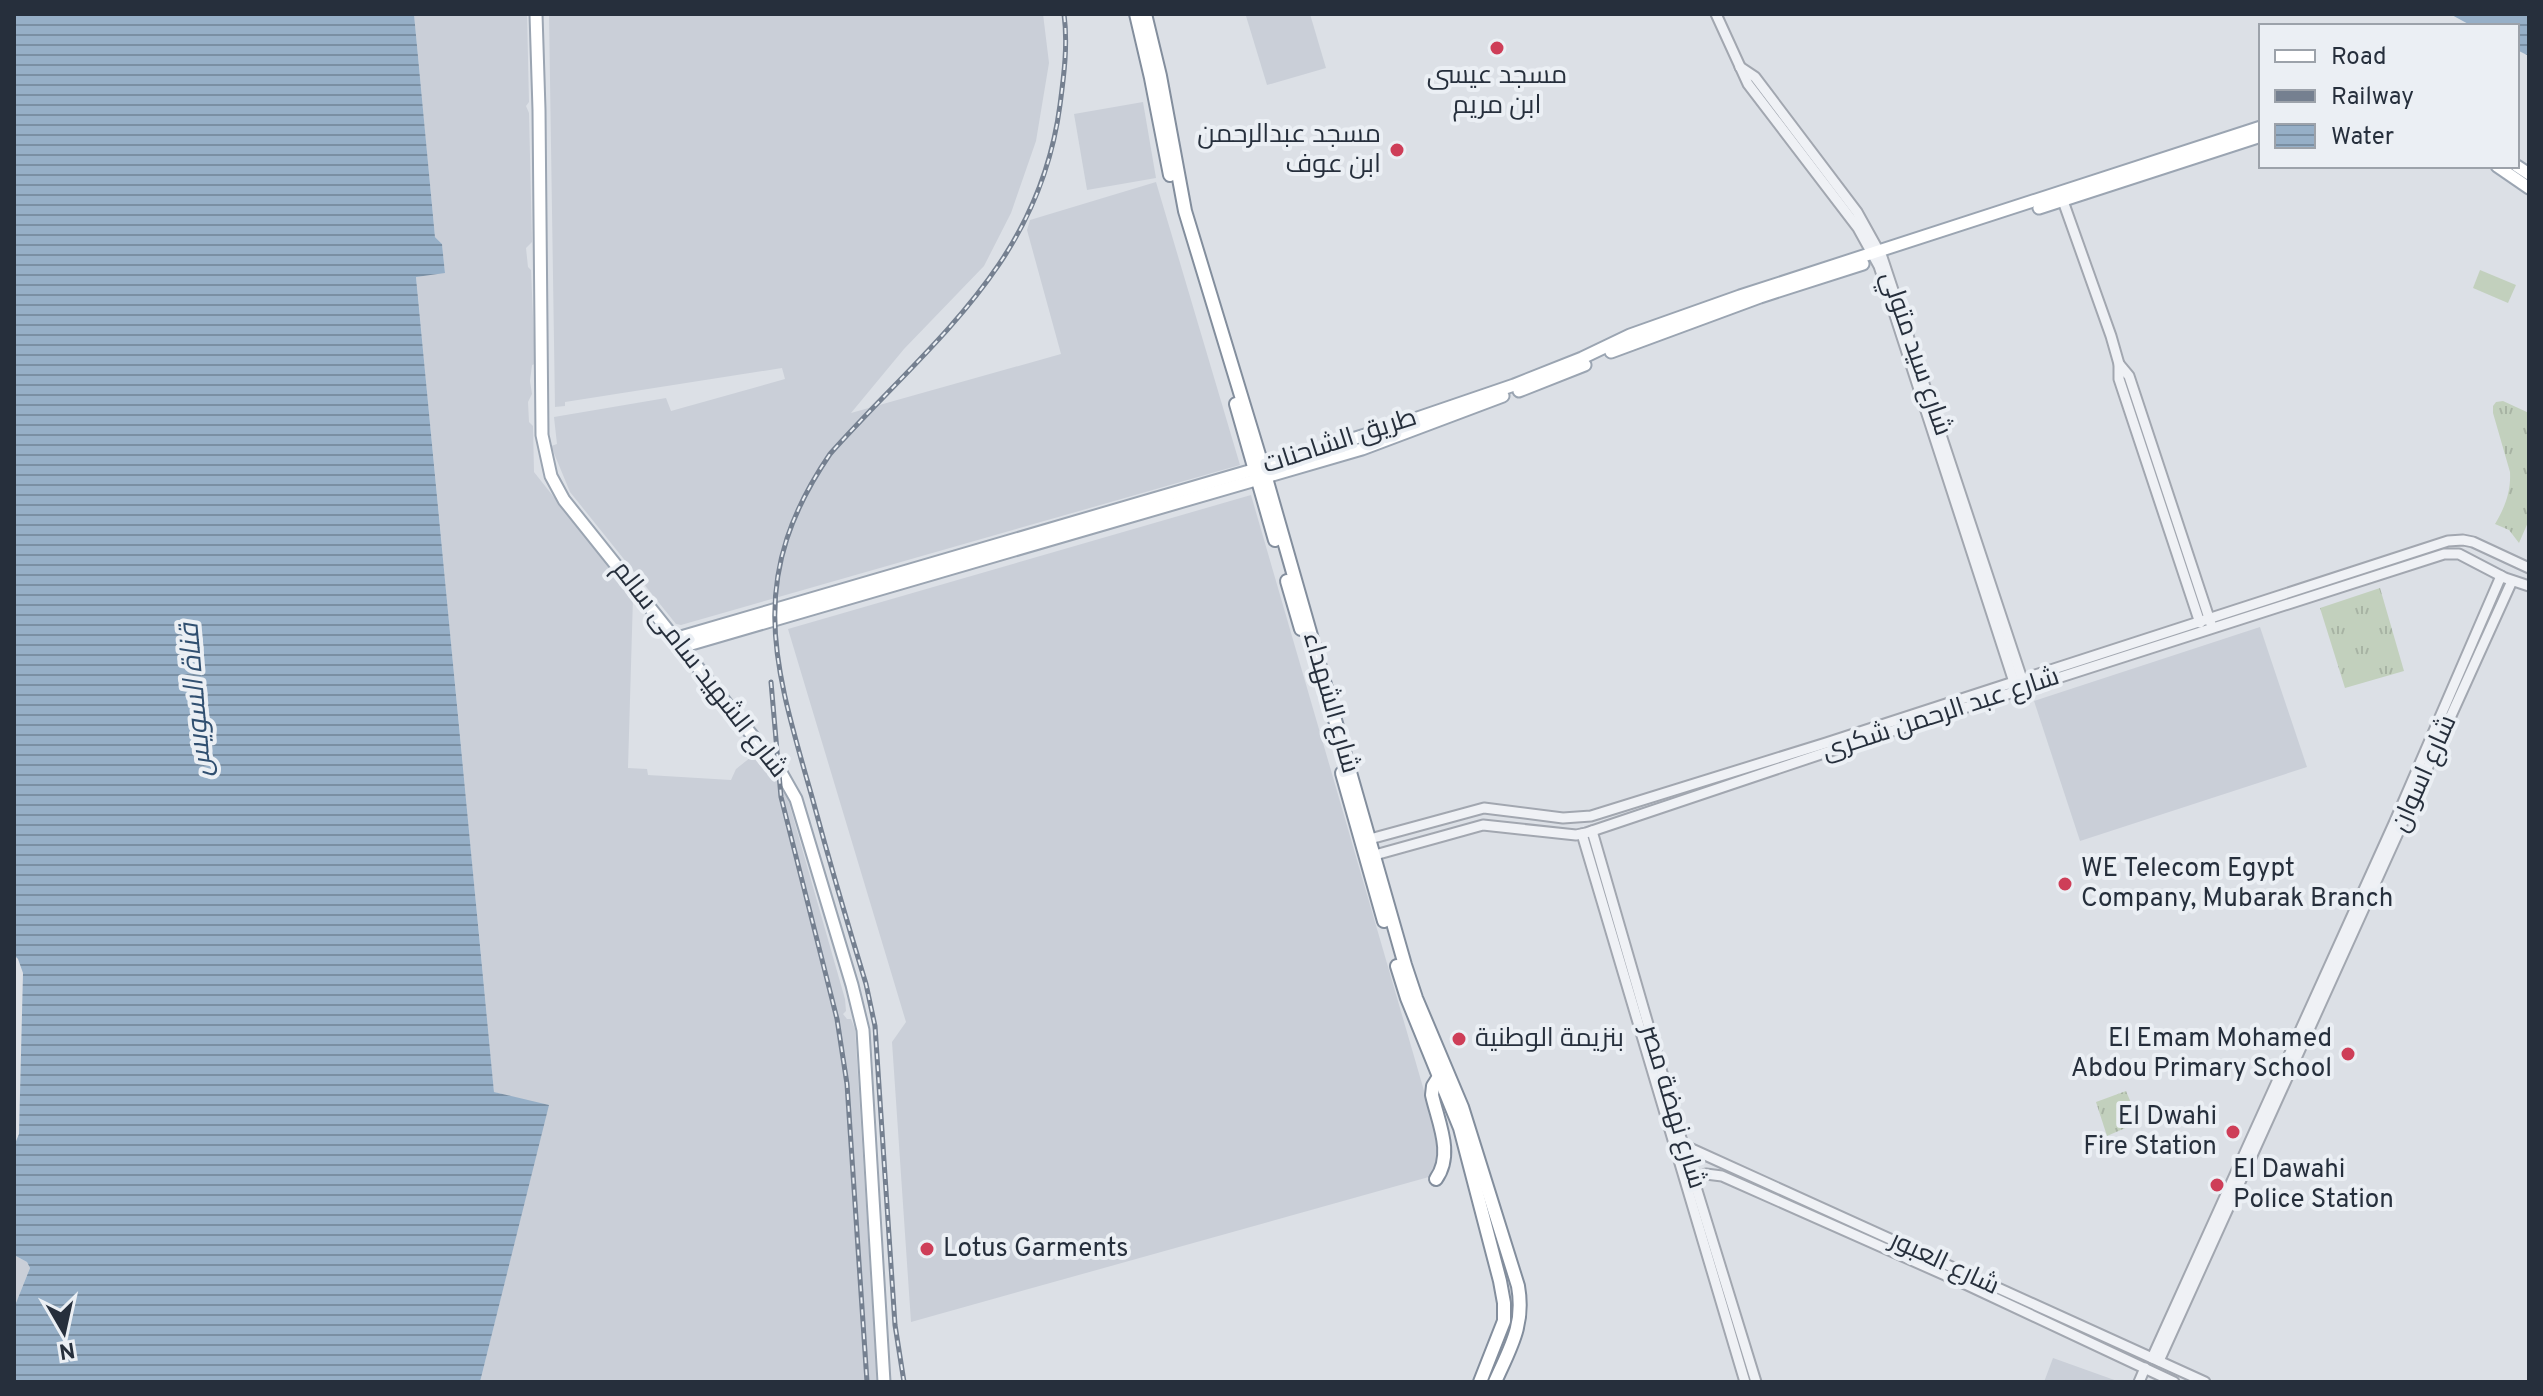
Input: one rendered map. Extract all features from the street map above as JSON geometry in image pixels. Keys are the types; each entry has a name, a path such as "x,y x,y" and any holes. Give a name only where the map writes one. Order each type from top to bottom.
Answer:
{"highway":[{"name":"شارع الشهداء","path":"1136,14 1177,209 1260,474"},
{"name":"شارع الشهداء","path":"1145,14 1185,211 1299,608 1413,990 1462,1107 1515,1274 1521,1315 1518,1331 1495,1382"},
{"name":"شارع الشهداء","path":"1299,608 1402,984 1465,1142 1500,1281 1504,1303 1502,1330 1480,1382"},
{"path":"1436,1179 1443,1168 1445,1156 1432,1095 1433,1086 1440,1075"},
{"path":"1500,1281 1508,1282 1515,1274"},
{"path":"1504,1303 1513,1297 1521,1299"}],"main road":[{"name":"شارع الشهيد سامى سالم","path":"536,14 543,449 551,476 564,500 792,788 852,985 866,1053 884,1382"},
{"path":"1996,218 2259,128"},
{"path":"1996,218 2063,201 2259,137"},
{"path":"2500,168 2529,188"},
{"name":"طريق الشاحنات","path":"678,643 1381,436 1582,358 1630,335 1836,263 1878,256 1996,218"}],"street":[{"name":"شارع سيد متولي","path":"1716,14 1740,67 1755,77 1850,202 1878,256 2018,680"},
{"path":"2063,201 2111,336 2119,364 2119,379 2206,624"},
{"name":"شارع عبد الرحمن شكرى","path":"1370,839 1475,810 1581,818 1719,782 2289,597 2448,541 2463,540 2479,544 2529,568"},
{"path":"2409,553 2409,559 2419,561"},
{"name":"شارع عبد الرحمن شكرى","path":"2289,597 2444,554 2459,554 2501,576 2529,586"},
{"path":"2390,559 2395,562 2395,569"},
{"name":"شارع اسوان","path":"2155,1360 2501,576"},
{"name":"شارع اسوان","path":"2155,1360 2512,581"},
{"name":"شارع عبد الرحمن شكرى","path":"1735,777 2018,680 2132,648"},
{"name":"شارع عبد الرحمن شكرى","path":"1375,855 1475,826 1587,833 1719,782"},
{"path":"1503,826 1507,819 1505,810"},
{"path":"1521,828 1519,819 1522,812"},
{"name":"شارع نهضة مصر","path":"1587,833 1756,1382"},
{"path":"1388,835 1387,842 1392,850"},
{"name":"شارع نهضة مصر","path":"1600,875 1745,1382"},
{"name":"شارع العبور","path":"1683,1145 1776,1194 2021,1305 2204,1382"},
{"name":"شارع العبور","path":"1694,1182 1706,1174 1722,1176 1776,1194"},
{"name":"شارع العبور","path":"2021,1305 2174,1382"},
{"path":"2139,1382 2149,1370"},
{"path":"2147,1382 2149,1370"}],"shaded area":[{"path":"414,14 527,14 529,102 526,106 529,113 532,242 526,248 531,270 535,364 532,365 532,394 528,402 529,422 533,426 534,472 633,597 628,768 647,769 648,775 731,780 736,769 756,753 770,773 783,782 845,999 846,1011 843,1014 851,1019 855,1029 877,1382 480,1382 548,1106 494,1092 416,276 445,272 442,244 435,237"},
{"path":"549,14 1043,14 1049,63 1036,141 1011,213 984,266 904,349 851,413 1061,354 1027,230 1030,220 1156,182 1240,465 676,624 570,492 551,446 557,444 554,417 666,398 671,411 785,379 782,368 565,402 565,406 555,407"},
{"path":"1310,14 1326,68 1267,85 1246,16"},
{"path":"1143,102 1156,178 1087,190 1074,114"},
{"path":"1251,495 1445,1163 1443,1173 911,1322 892,1042 906,1022 788,629"},
{"path":"2260,627 2307,767 2080,841 2034,701"},
{"path":"14,1255 27,1262 30,1268 14,1308"},
{"path":"2053,1358 2120,1382 2044,1382"}],"green space":[{"path":"2480,270 2516,285 2508,303 2473,288"},
{"path":"2503,401 2529,413 2529,520 2519,543 2509,530 2495,524 2507,499 2510,479 2493,413 2496,402"},
{"path":"2380,588 2404,671 2345,688 2320,608"},
{"path":"2126,1091 2139,1122 2107,1136 2096,1102"}],"water":[{"name":"قناة السويس","path":"14,14 414,14 435,237 442,244 445,273 416,277 494,1092 549,1105 480,1382 14,1382 14,1308 30,1268 27,1262 14,1255 14,1146 19,1134 23,973 14,955"},
{"path":"2450,14 2529,14 2529,56 2519,51 2519,24 2468,24"}],"railway":[{"path":"904,1382 895,1325 875,1026 866,984 787,705 775,622 777,582 786,542 803,499 830,454 975,298 1004,256 1029,211 1048,161 1060,105 1066,48 1064,14"},
{"path":"771,682 781,797 837,1019 847,1084 867,1382"}],"place":[{"name":"مسجد عيسى ابن مريم","path":"1497,48"},
{"name":"مسجد عبدالرحمن ابن عوف","path":"1397,150"},
{"name":"WE Telecom Egypt Company, Mubarak Branch","path":"2065,884"},
{"name":"بنزيمة الوطنية","path":"1459,1039"},
{"name":"El Emam Mohamed Abdou Primary School","path":"2348,1054"},
{"name":"El Dwahi Fire Station","path":"2233,1132"},
{"name":"El Dawahi Police Station","path":"2217,1185"},
{"name":"Lotus Garments","path":"927,1249"}]}
